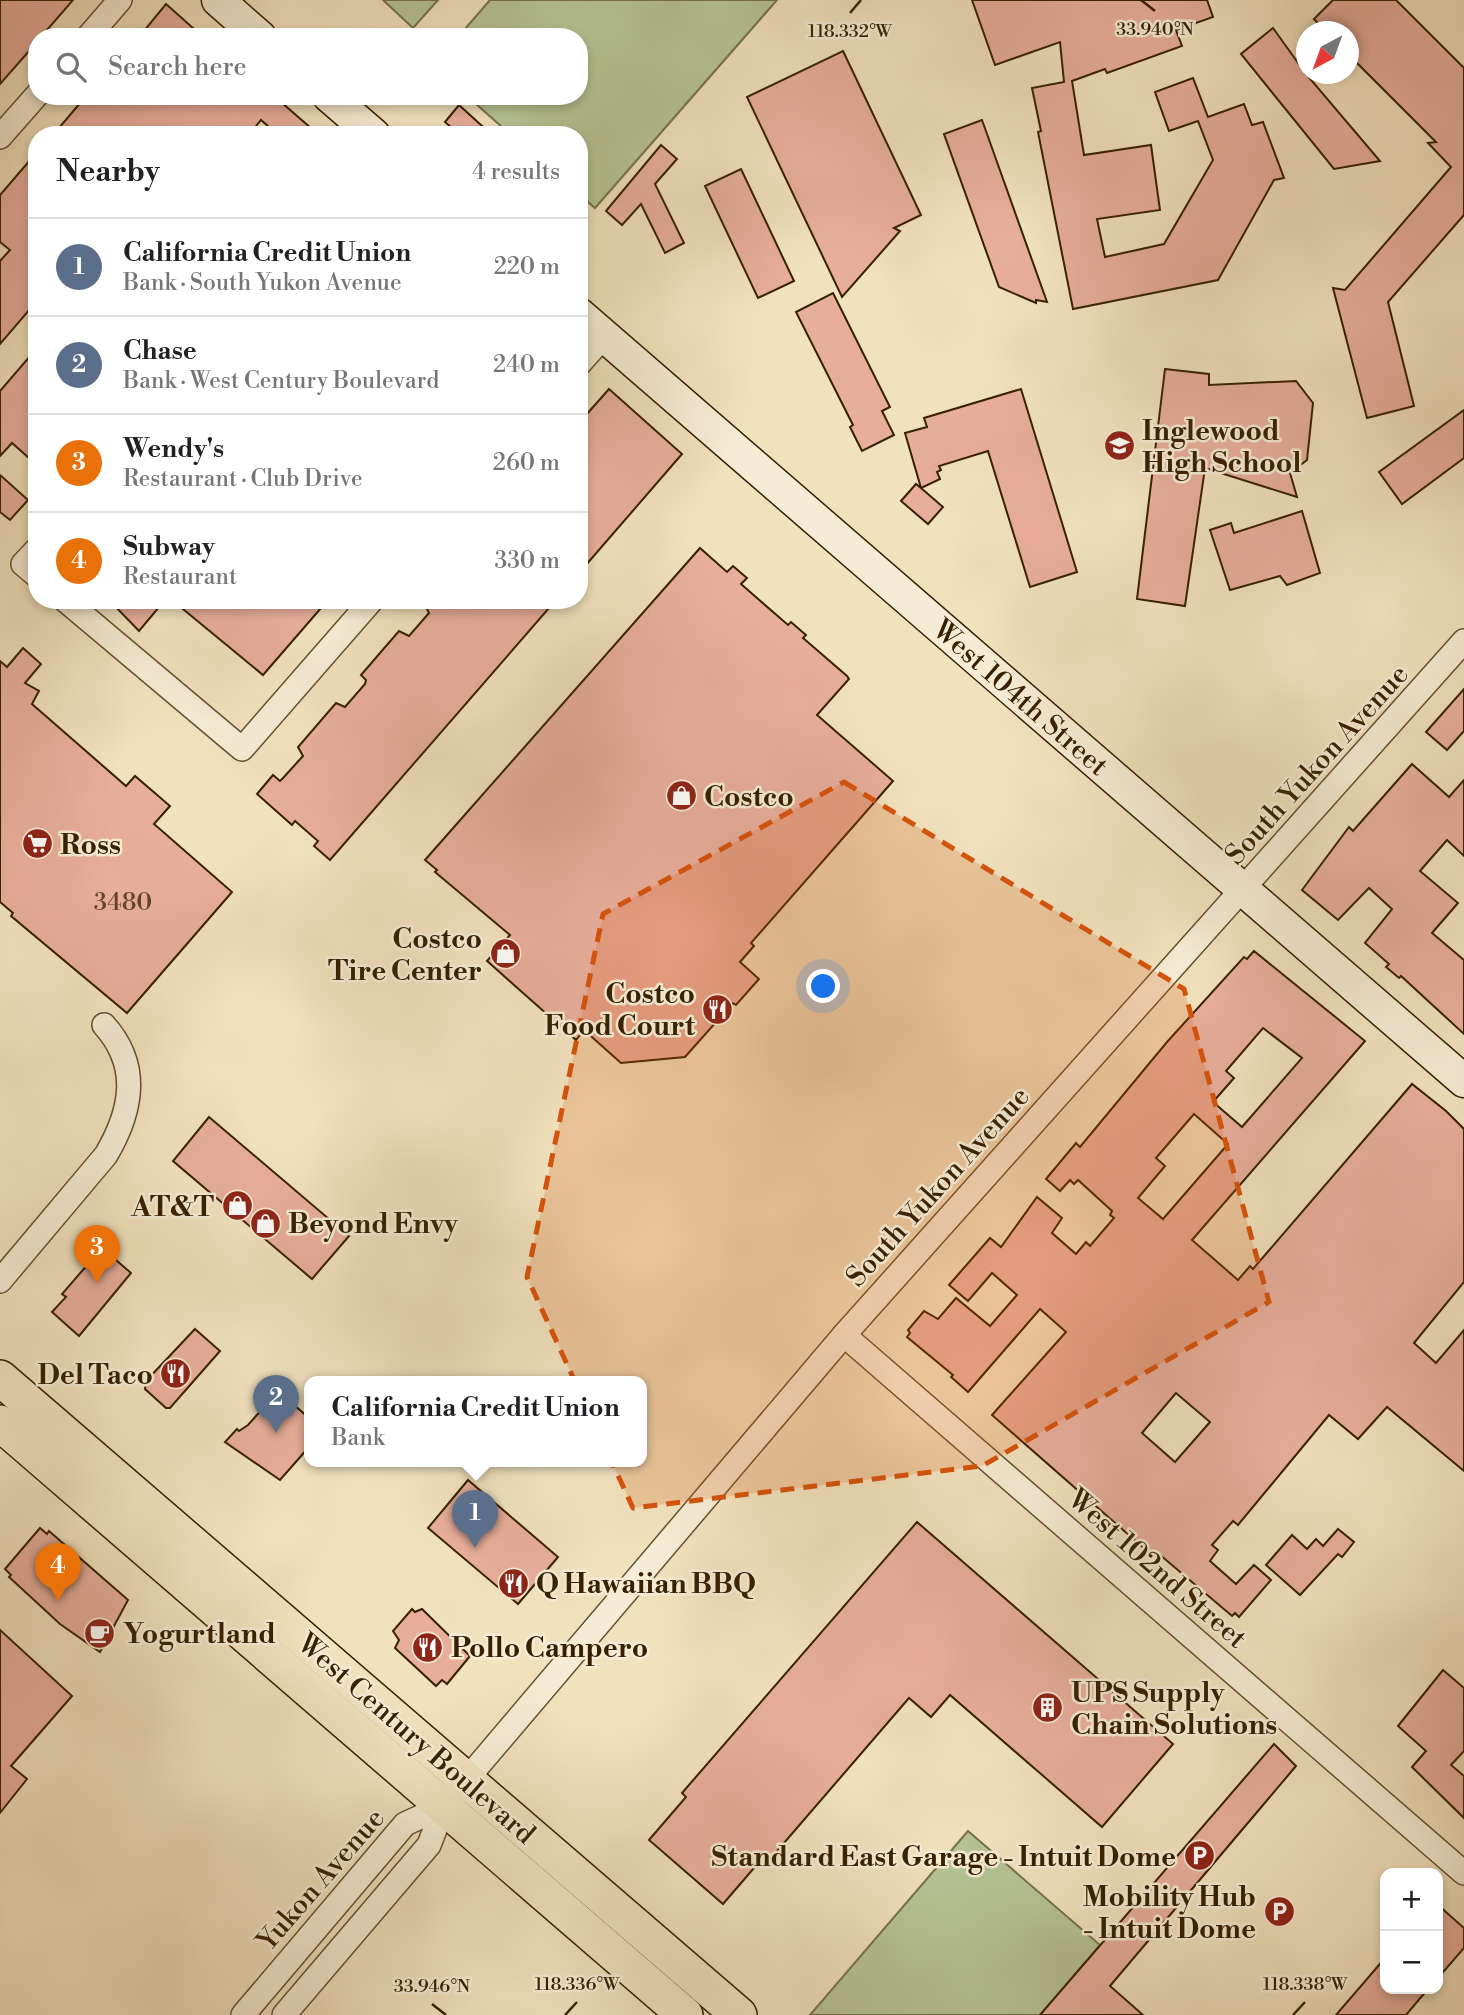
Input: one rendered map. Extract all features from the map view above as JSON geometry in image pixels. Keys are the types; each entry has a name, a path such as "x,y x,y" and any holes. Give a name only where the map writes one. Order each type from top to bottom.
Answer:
{"main road":[{"name":"West Century Boulevard","path":"0,1378 739,2015"},
{"name":"West Century Boulevard","path":"0,1423 685,2015"}],"street":[{"path":"96,28 120,0"},
{"path":"218,0 250,28"},
{"path":"0,137 28,105"},
{"path":"339,105 364,126"},
{"name":"West 104th Street","path":"588,322 1464,1081"},
{"path":"588,354 604,336"},
{"path":"76,609 242,749 364,609"},
{"name":"South Yukon Avenue","path":"444,1806 844,1335 1464,641"},
{"path":"0,1281 106,1155 118,1134 130,1089 127,1062 119,1042 104,1025"},
{"name":"West 102nd Street","path":"844,1335 1464,1873"},
{"path":"284,2015 429,1845 444,1806"},
{"name":"Yukon Avenue","path":"243,2015 405,1824 444,1806"}],"highlighted area":[{"path":"844,782 1184,989 1269,1302 982,1466 633,1508 527,1277 603,914"}],"green space":[{"path":"383,0 438,0 413,28"},
{"path":"490,0 777,0 595,208 588,202 588,126 501,126 477,105 588,105 588,28 466,28"},
{"path":"968,1831 1100,1945 1040,2015 810,2015"}],"building":[{"path":"0,0 73,0 49,28 28,28 28,52 0,84"},
{"path":"972,0 1207,0 1213,17 1176,30 1182,46 1107,73 1105,69 1072,81 1084,155 1151,145 1160,210 1097,219 1105,257 1164,244 1213,160 1198,121 1169,131 1155,92 1193,78 1208,117 1244,104 1252,125 1263,122 1284,178 1274,180 1218,280 1073,309 1038,132 1041,131 1032,88 1064,82 1060,42 995,65"},
{"path":"1333,0 1396,0 1464,68 1464,215 1388,302 1414,406 1367,418 1333,288 1345,290 1451,167 1428,143 1436,142 1359,65 1359,21 1314,19"},
{"path":"166,4 193,28 146,28"},
{"path":"1273,28 1296,60 1296,84 1315,84 1380,161 1334,169 1241,54"},
{"path":"843,51 921,215 894,228 900,231 842,297 747,97"},
{"path":"78,105 284,105 309,126 268,126 261,120 256,126 61,126"},
{"path":"459,105 482,126 450,126 445,122"},
{"path":"982,120 1047,302 1036,300 1036,303 999,287 944,134"},
{"path":"661,145 677,159 655,184 684,243 665,253 641,204 622,225 606,211"},
{"path":"28,162 28,311 0,344 0,261 10,250 0,242 0,195"},
{"path":"741,169 794,281 758,298 705,186"},
{"path":"833,293 890,407 882,411 894,435 862,451 850,427 853,425 796,312"},
{"path":"28,358 28,457 12,443 0,456 0,391"},
{"path":"1165,369 1209,374 1209,385 1296,381 1313,403 1307,460 1290,473 1297,497 1205,468 1185,606 1137,599"},
{"path":"609,389 682,454 588,563 588,413"},
{"path":"1021,389 1077,572 1030,587 988,451 939,466 941,470 937,472 940,479 921,488 905,433 927,427 924,418"},
{"path":"1464,410 1464,458 1402,504 1379,472"},
{"path":"0,475 28,500 10,520 0,512"},
{"path":"916,484 943,507 928,524 901,501"},
{"path":"1302,511 1320,573 1287,585 1280,576 1230,590 1210,530 1231,523 1234,533"},
{"name":"Costco","path":"700,548 727,572 733,566 747,578 741,584 788,625 791,622 806,635 803,638 847,676 849,679 817,715 893,781 751,943 754,946 740,962 759,979 736,1005 733,1003 685,1057 621,1063 584,1030 576,1040 487,961 510,935 435,872 437,870 425,860"},
{"path":"118,609 157,609 139,631"},
{"path":"183,609 320,609 263,675"},
{"path":"427,609 548,609 330,860 314,846 318,841 295,821 292,825 257,794 273,775 280,781 303,756 298,747 336,703 345,707 365,684 366,680 361,675 399,631 409,636 429,613"},
{"path":"23,648 41,664 25,683 39,691 32,704 126,786 135,776 170,806 154,824 232,892 127,1013 11,916 13,913 0,902 0,661 7,667"},
{"path":"1464,689 1464,731 1447,750 1426,732"},
{"path":"1412,764 1449,797 1464,780 1464,856 1447,840 1420,871 1458,903 1432,933 1464,960 1464,1034 1401,976 1399,978 1386,967 1389,964 1365,943 1392,909 1369,888 1338,920 1302,890 1349,827 1353,831"},
{"path":"1254,951 1365,1041 1192,1240 1238,1280 1250,1266 1253,1269 1412,1084 1446,1111 1464,1129 1464,1282 1414,1343 1436,1363 1464,1330 1464,1471 1387,1407 1358,1439 1329,1415 1238,1525 1233,1521 1212,1545 1218,1550 1210,1561 1236,1584 1254,1565 1271,1580 1239,1617 1235,1613 1232,1616 1159,1554 1155,1558 992,1415 1066,1332 1040,1309 968,1392 951,1377 953,1375 907,1337 910,1333 908,1330 924,1311 938,1319 956,1298 990,1326 1017,1295 992,1273 968,1301 949,1285 990,1238 1001,1247 1037,1197 1062,1218 1052,1233 1076,1254 1086,1242 1090,1246 1114,1218 1110,1215 1112,1211 1078,1180 1074,1184 1070,1180 1060,1191 1046,1179 1076,1143 1080,1147 1167,1042 1244,957 1247,959","holes":["1263,1028 1302,1058 1242,1127 1213,1102 1234,1078 1226,1071","1194,1114 1228,1144 1163,1219 1138,1198 1165,1166 1156,1158","1176,1393 1210,1422 1175,1462 1142,1433"]},
{"path":"209,1117 349,1236 312,1279 173,1161"},
{"path":"102,1248 131,1273 79,1336 52,1312 66,1297 62,1294"},
{"name":"Del Taco","path":"195,1329 220,1351 170,1408 166,1408 145,1389 146,1381"},
{"path":"278,1391 304,1414 304,1453 280,1480 225,1442 237,1429 239,1431 248,1425"},
{"path":"468,1480 558,1557 518,1604 428,1528"},
{"name":"UPS Supply Chain Solutions","path":"917,1522 1173,1744 1102,1827 950,1695 931,1717 909,1698 765,1865 760,1861 723,1904 649,1840 686,1797 682,1793"},
{"path":"40,1528 47,1534 49,1531 128,1600 100,1652 60,1624 9,1577 11,1575 5,1569"},
{"path":"1338,1529 1354,1542 1342,1557 1338,1554 1300,1595 1266,1565 1292,1535 1307,1549 1316,1539 1323,1546"},
{"name":"Pollo Campero","path":"412,1609 415,1612 422,1609 470,1656 447,1684 442,1680 436,1686 395,1648 399,1640 393,1631"},
{"path":"0,1630 72,1696 11,1766 27,1779 0,1813"},
{"path":"1443,1670 1464,1688 1464,1751 1451,1765 1464,1776 1464,1818 1412,1767 1426,1751 1398,1726"},
{"name":"Standard East Garage - Intuit Dome","path":"1274,1744 1296,1766 1110,1986 1143,2015 1040,2015"},
{"path":"1443,1909 1464,1928 1464,1948 1443,1972"},
{"path":"1380,1964 1380,1994 1424,1994 1406,2015 1336,2015"}],"place":[{"name":"Inglewood High School","path":"1119,446"},
{"name":"Costco","path":"681,796"},
{"name":"Ross","path":"37,844"},
{"name":"Costco Tire Center","path":"505,954"},
{"name":"Costco Food Court","path":"718,1009"},
{"name":"AT&T","path":"237,1206"},
{"name":"Beyond Envy","path":"265,1223"},
{"name":"Wendy's","path":"97,1283"},
{"name":"Del Taco","path":"176,1374"},
{"name":"Chase","path":"276,1433"},
{"name":"California Credit Union","path":"475,1548"},
{"name":"Q Hawaiian BBQ","path":"513,1583"},
{"name":"Subway","path":"58,1601"},
{"name":"Yogurtland","path":"100,1633"},
{"name":"Pollo Campero","path":"428,1647"},
{"name":"UPS Supply Chain Solutions","path":"1048,1708"},
{"name":"Standard East Garage - Intuit Dome","path":"1199,1856"},
{"name":"Mobility Hub - Intuit Dome","path":"1279,1912"}]}
